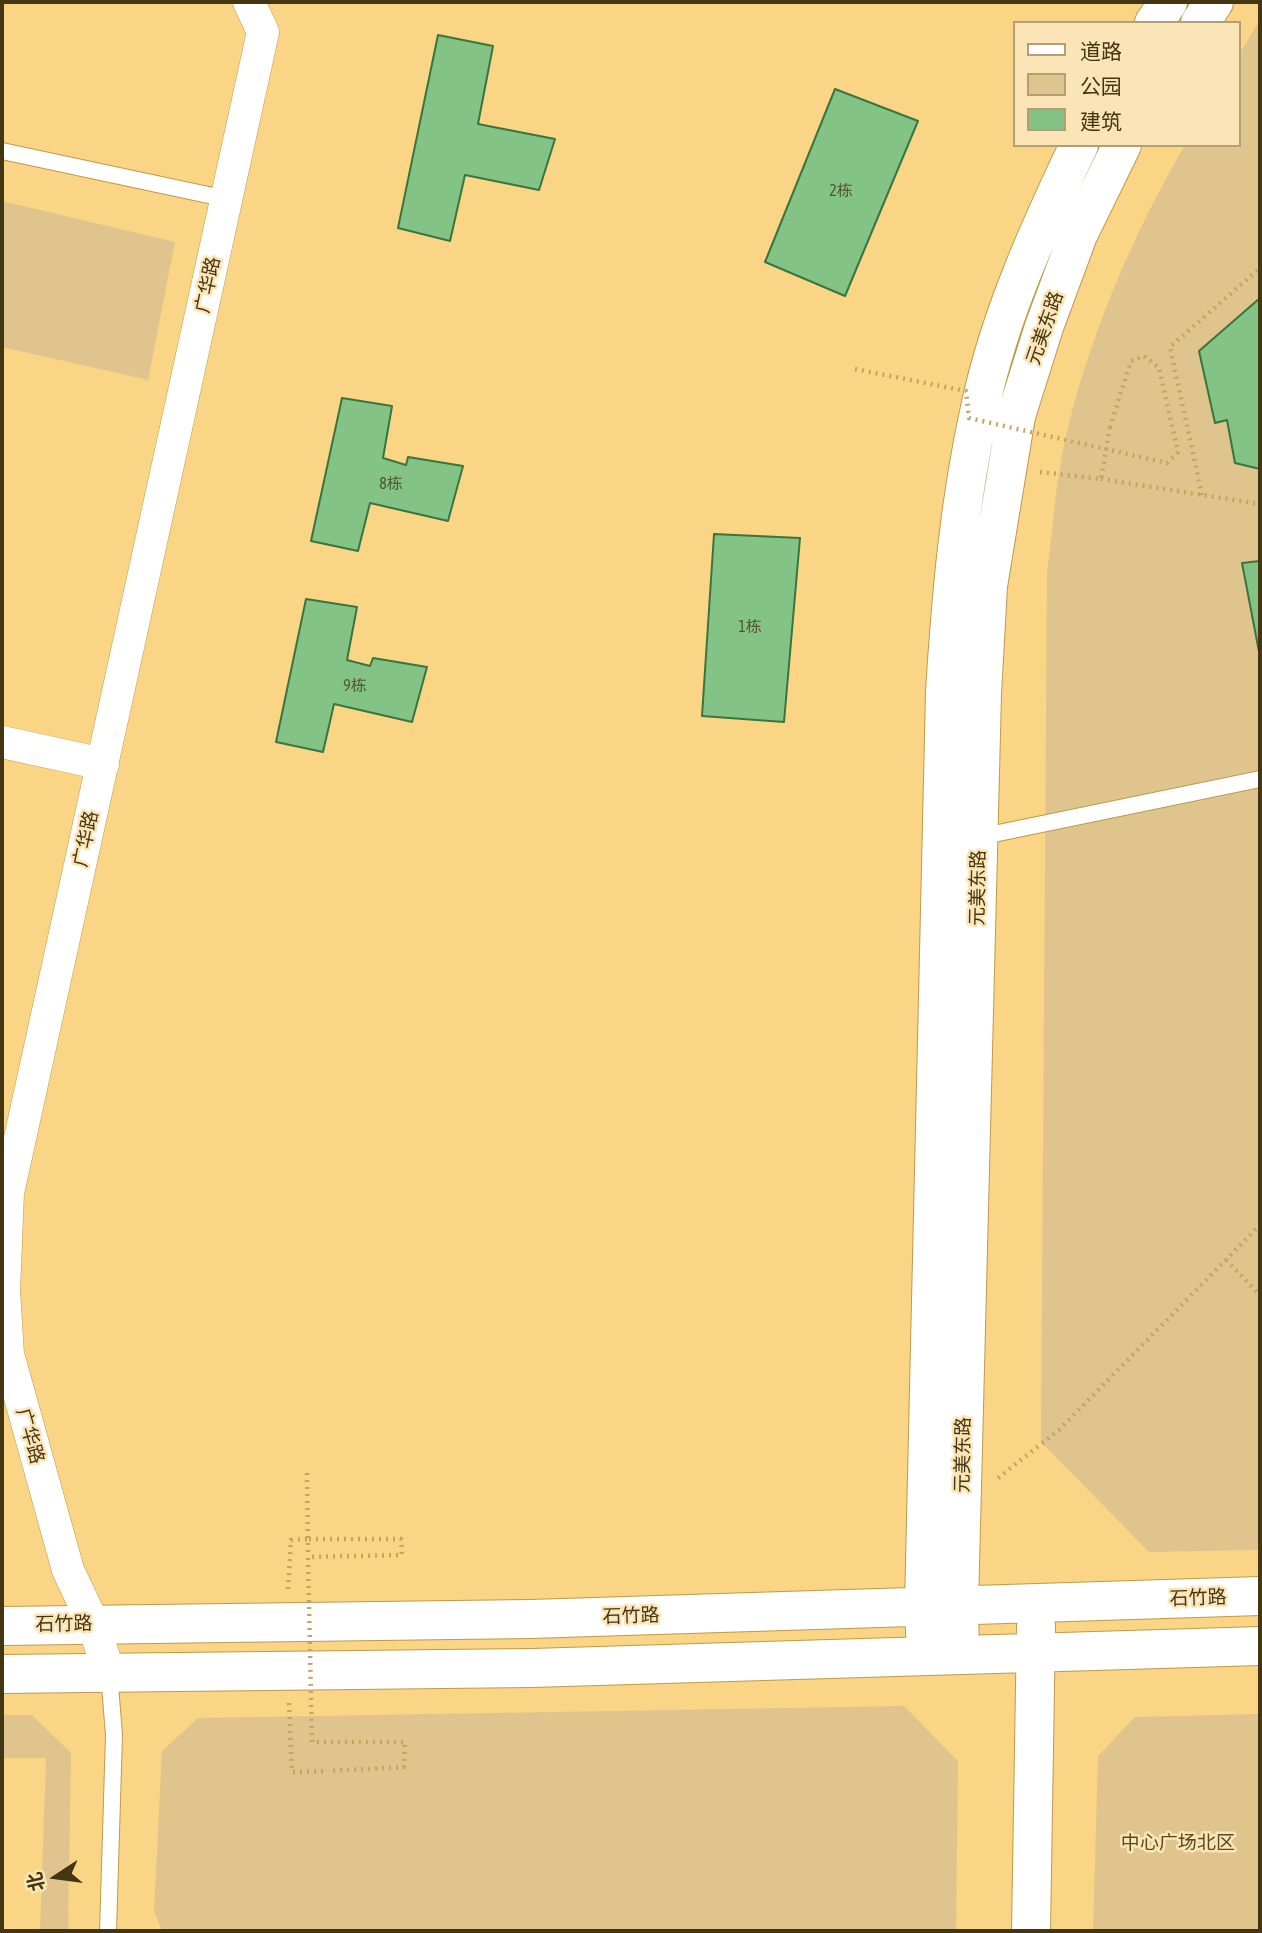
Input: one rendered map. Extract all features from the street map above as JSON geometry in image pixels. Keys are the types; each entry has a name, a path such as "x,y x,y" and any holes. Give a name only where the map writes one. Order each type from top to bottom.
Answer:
{"street":[{"name":"广华路","path":"109,1673 93,1623 68,1570 8,1354 4,1291 8,1193 263,32 249,2"},
{"path":"1155,21 1168,2"},
{"path":"1200,21 1214,2"},
{"name":"元美东路","path":"943,1655 945,692 951,583 980,405 1008,314 1043,220 1078,147"},
{"name":"元美东路","path":"942,1606 962,1507 988,586 1016,416 1044,327 1078,235 1121,147"},
{"path":"2,742 103,764"},
{"name":"石竹路","path":"2,1626 530,1619 1260,1596"},
{"path":"1031,1931 1036,1603"},
{"path":"2,1674 532,1668 1260,1646"}],"lane":[{"path":"2,151 227,199"},
{"path":"979,837 1260,779"},
{"path":"108,1931 114,1734 109,1673"}],"path":[{"path":"1202,495 1170,347 1260,268"},
{"path":"855,369 966,391 969,418 1167,463 1178,453 1159,368 1144,356 1131,361 1110,427 1101,479"},
{"path":"1007,467 1260,504"},
{"path":"962,1507 1059,1430 1260,1225"},
{"path":"1226,1260 1260,1295"},
{"path":"287,1671 292,1772 404,1767 405,1742 312,1742 307,1474"},
{"path":"287,1622 291,1540 401,1539 402,1555 308,1557"}],"green space":[{"path":"1260,20 1260,1550 1149,1552 1041,1442 1047,573 1056,490 1065,441 1074,403 1099,327 1147,214 1184,147 1241,147 1241,51"},
{"path":"2,201 175,242 148,380 2,347"},
{"path":"904,1706 958,1761 956,1931 162,1931 154,1911 162,1751 198,1718"},
{"name":"中心广场北区","path":"1260,1714 1260,1931 1093,1931 1098,1756 1135,1717"},
{"path":"2,1715 32,1715 71,1753 68,1931 40,1931 46,1758 2,1758"}],"building":[{"path":"438,35 493,46 478,124 555,139 539,190 465,175 450,241 398,228"},
{"path":"835,89 918,121 845,296 765,262"},
{"path":"1260,298 1260,469 1235,463 1227,420 1215,423 1199,351"},
{"path":"342,398 392,406 383,458 406,465 408,457 463,466 448,521 370,503 358,551 311,541"},
{"path":"714,534 800,538 784,722 702,716"},
{"path":"1260,561 1260,657 1242,563"},
{"path":"306,599 357,607 347,660 370,666 373,658 427,667 412,722 334,704 323,752 276,742"}]}
